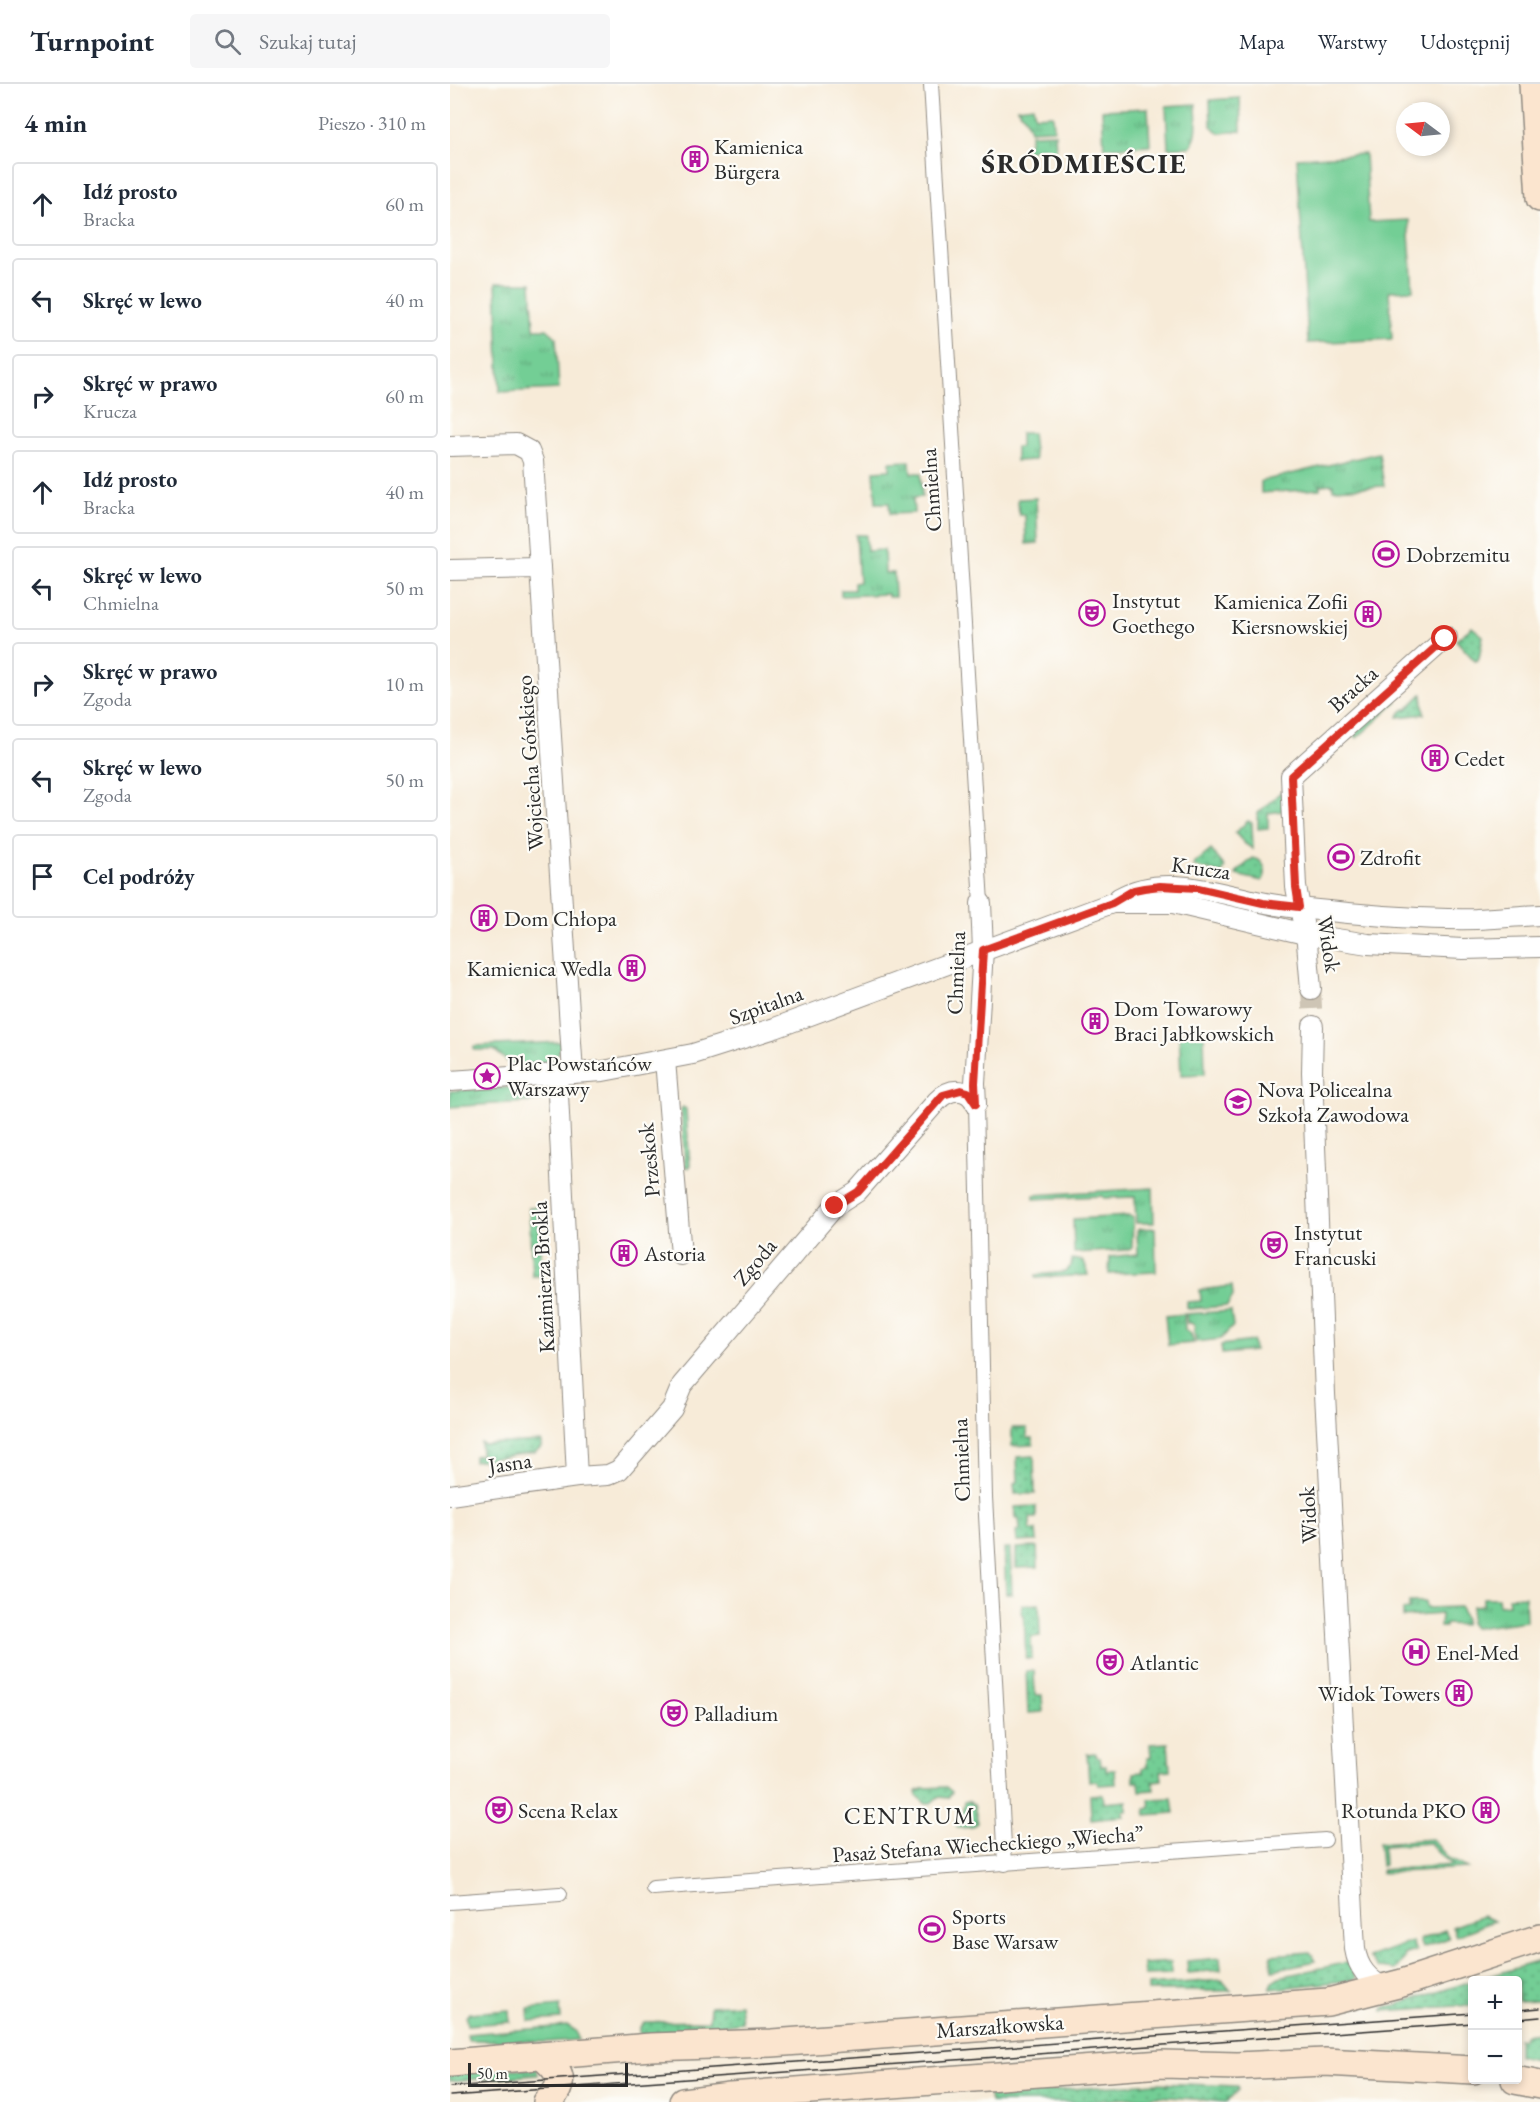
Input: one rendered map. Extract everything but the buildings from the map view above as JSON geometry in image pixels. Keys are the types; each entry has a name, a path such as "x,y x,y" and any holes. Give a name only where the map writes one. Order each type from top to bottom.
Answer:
{"main road":[{"path":"1533,84 1540,198"},
{"name":"Marszałkowska","path":"450,2063 651,2047 784,2042 1337,2001 1540,1938"},
{"path":"542,2056 554,2066 560,2079 558,2091 547,2102"},
{"path":"683,2102 730,2096 1162,2064 1237,2066 1325,2062 1468,2070"},
{"path":"1522,2081 1540,2085"}],"street":[{"name":"Chmielna","path":"931,84 983,950 975,1083 986,1497 1005,1864"},
{"name":"Wojciecha Górskiego","path":"450,446 516,444 529,450 533,461 565,1074"},
{"path":"450,570 540,568"},
{"name":"Bracka","path":"1291,776 1448,638"},
{"name":"Widok","path":"1291,776 1296,887 1305,934 1311,989"},
{"name":"Krucza","path":"1112,903 1134,890 1181,886 1263,903 1299,907 1440,918 1476,919 1540,915"},
{"name":"Krucza","path":"1112,903 1141,902 1184,905 1305,934 1368,944 1463,949 1540,947"},
{"path":"983,950 1112,903"},
{"name":"Szpitalna","path":"565,1074 603,1071 665,1060 731,1043 983,950"},
{"name":"Widok","path":"1313,1026 1312,1072 1325,1394 1355,1949 1365,1975 1384,1988"},
{"name":"Przeskok","path":"665,1060 681,1256"},
{"path":"450,1081 565,1074"},
{"name":"Kazimierza Brokla","path":"565,1074 577,1477"},
{"name":"Zgoda","path":"577,1477 608,1475 624,1466 672,1409 682,1385 827,1215 835,1206 858,1192 943,1095 961,1090 968,1092 976,1104"},
{"name":"Jasna","path":"450,1495 577,1477"},
{"name":"Pasaż Stefana Wiecheckiego „Wiecha”","path":"653,1888 1325,1840"},
{"path":"450,1902 560,1894"}],"green space":[{"path":"1240,98 1241,131 1219,133 1211,126 1210,100"},
{"path":"1196,104 1196,132 1190,147 1168,148 1166,106"},
{"path":"1033,106 1035,116 1053,115 1054,129 1030,130 1025,117 1017,108"},
{"path":"1148,108 1150,145 1104,148 1102,110"},
{"path":"1055,133 1056,151 1050,151 1045,147 1022,152 1029,143 1031,134"},
{"path":"1365,154 1369,222 1408,220 1413,290 1389,291 1392,339 1308,343 1297,158"},
{"path":"496,283 531,283 534,329 547,329 556,337 559,389 500,392"},
{"path":"1020,433 1032,433 1035,460 1016,461 1016,447 1020,447"},
{"path":"1379,453 1384,486 1333,489 1333,484 1320,485 1320,489 1261,493 1261,481"},
{"path":"910,461 911,473 921,473 922,497 913,498 914,513 890,514 889,503 876,503 874,471 890,470 890,462"},
{"path":"1036,498 1038,543 1026,544 1025,515 1019,515 1018,499"},
{"path":"856,535 866,535 867,551 884,550 885,573 894,573 895,597 888,597 888,594 841,596 841,590 854,590 854,583 859,582"},
{"path":"1472,627 1483,636 1479,659 1475,661 1456,640"},
{"path":"1422,694 1424,714 1398,717 1399,714"},
{"path":"1393,696 1397,702 1357,738 1352,732"},
{"path":"1283,790 1283,811 1268,813 1268,828 1258,829 1258,813"},
{"path":"1248,821 1252,823 1253,849 1235,833"},
{"path":"1211,850 1225,867 1222,873 1194,867 1194,864"},
{"path":"1253,858 1263,864 1265,874 1262,881 1236,875"},
{"path":"1204,1033 1205,1074 1181,1075 1179,1034"},
{"path":"561,1042 555,1057 536,1065 513,1066 494,1050 474,1050 474,1046"},
{"path":"518,1087 532,1091 540,1101 450,1107 450,1091"},
{"path":"683,1107 686,1109 690,1165 688,1168 685,1166 681,1109"},
{"path":"1153,1188 1154,1223 1136,1223 1135,1197 1034,1199 1034,1195"},
{"path":"529,1207 538,1207 542,1276 532,1276"},
{"path":"1130,1216 1133,1218 1132,1248 1129,1250 1074,1253 1073,1219"},
{"path":"1155,1228 1156,1272 1109,1274 1110,1257 1138,1254 1137,1231"},
{"path":"1072,1259 1084,1261 1088,1275 1036,1278 1036,1275 1065,1272 1071,1266"},
{"path":"1232,1286 1233,1296 1227,1306 1189,1309 1187,1307 1187,1302 1201,1301 1200,1290"},
{"path":"1231,1311 1233,1326 1221,1339 1196,1342 1195,1326 1187,1323 1186,1314"},
{"path":"1184,1314 1185,1330 1191,1334 1194,1343 1168,1345 1165,1316"},
{"path":"1253,1341 1254,1351 1222,1354 1221,1345"},
{"path":"1012,1428 1027,1428 1027,1438 1033,1438 1033,1445 1012,1446"},
{"path":"541,1441 541,1447 535,1452 474,1461 474,1456 481,1455 480,1442 484,1444"},
{"path":"1034,1456 1035,1494 1015,1494 1014,1483 1018,1482 1017,1457"},
{"path":"1036,1506 1036,1518 1030,1518 1030,1530 1036,1530 1037,1541 1017,1542 1016,1531 1020,1530 1015,1507"},
{"path":"1037,1547 1038,1567 1016,1568 1016,1548"},
{"path":"1004,1548 1010,1548 1012,1594 1006,1594"},
{"path":"1525,1596 1526,1621 1474,1628 1470,1623 1472,1606 1483,1605 1483,1598 1498,1598 1499,1605 1509,1604 1508,1597"},
{"path":"1409,1602 1425,1602 1426,1608 1460,1607 1465,1619 1464,1625 1445,1624 1445,1627 1440,1627 1441,1614 1403,1617 1403,1610 1409,1609"},
{"path":"1039,1604 1040,1636 1031,1637 1032,1658 1026,1659 1022,1605"},
{"path":"1026,1671 1034,1671 1035,1695 1042,1695 1043,1712 1028,1713"},
{"path":"1168,1743 1170,1770 1161,1771 1162,1780 1153,1781 1154,1790 1140,1791 1139,1782 1134,1782 1134,1773 1143,1772 1142,1768 1147,1767 1147,1758 1151,1758 1150,1744"},
{"path":"1095,1753 1096,1757 1100,1757 1101,1766 1106,1766 1106,1770 1115,1770 1116,1784 1098,1785 1097,1781 1089,1781 1087,1754"},
{"path":"946,1787 952,1792 948,1798 938,1797 931,1803 925,1803 916,1792 924,1788"},
{"path":"1103,1794 1104,1803 1127,1801 1127,1811 1123,1811 1124,1816 1091,1819 1090,1795"},
{"path":"1172,1798 1174,1813 1146,1815 1145,1809 1150,1808 1149,1799"},
{"path":"968,1801 974,1805 978,1823 972,1827 958,1828 955,1822 962,1814 964,1802"},
{"path":"1432,1839 1448,1858 1467,1868 1381,1873 1381,1870 1453,1865 1430,1843 1383,1846 1384,1865 1381,1866 1379,1843"},
{"path":"1482,1916 1494,1921 1456,1936 1452,1927"},
{"path":"1445,1930 1449,1938 1422,1948 1419,1940"},
{"path":"1412,1942 1416,1951 1404,1955 1405,1958 1395,1970 1378,1968 1369,1957"},
{"path":"1310,1952 1316,1961 1272,1970 1271,1955"},
{"path":"1220,1958 1221,1970 1188,1973 1187,1961"},
{"path":"1540,1961 1540,2000 1522,2001 1522,1976 1489,1976"},
{"path":"1171,1962 1172,1974 1144,1975 1143,1964"},
{"path":"1349,1962 1356,1978 1354,1980 1270,1989 1274,1980 1279,1977"},
{"path":"1222,1980 1231,1991 1148,1991 1148,1985"},
{"path":"1468,1982 1468,2005 1383,2011 1383,2009"},
{"path":"740,2004 742,2022 640,2035 640,2027 644,2022 709,2021 710,2006"},
{"path":"560,2006 561,2019 529,2021 528,2009"},
{"path":"509,2010 510,2022 467,2025 466,2017 469,2013"},
{"path":"568,2026 576,2031 578,2040 546,2042 468,2040 467,2034"},
{"path":"1540,2033 1540,2061 1522,2057 1524,2035"},
{"path":"537,2068 538,2075 450,2081 450,2072"},
{"path":"1155,2083 1238,2086 1238,2090 1226,2102 1158,2096 1082,2102 990,2102 989,2095"}],"tunnel":[{"path":"1311,989 1313,1026"}],"tram line":[{"path":"1522,2010 1540,2008"},
{"path":"450,2087 1468,2013"},
{"path":"1522,2019 1540,2017"},
{"path":"450,2096 1468,2023"}],"place":[{"name":"Kamienica Bürgera","path":"695,159"},
{"name":"Dobrzemitu","path":"1386,554"},
{"name":"Instytut Goethego","path":"1092,613"},
{"name":"Kamienica Zofii Kiersnowskiej","path":"1368,614"},
{"name":"Cedet","path":"1435,758"},
{"name":"Zdrofit","path":"1341,857"},
{"name":"Dom Chłopa","path":"484,918"},
{"name":"Kamienica Wedla","path":"632,968"},
{"name":"Dom Towarowy Braci Jabłkowskich","path":"1095,1021"},
{"name":"Plac Powstańców Warszawy","path":"487,1076"},
{"name":"Nova Policealna Szkoła Zawodowa","path":"1238,1102"},
{"name":"Instytut Francuski","path":"1274,1245"},
{"name":"Astoria","path":"624,1253"},
{"name":"Enel-Med","path":"1416,1652"},
{"name":"Atlantic","path":"1110,1662"},
{"name":"Widok Towers","path":"1459,1693"},
{"name":"Palladium","path":"674,1713"},
{"name":"Scena Relax","path":"499,1810"},
{"name":"Rotunda PKO","path":"1486,1810"},
{"name":"Sports Base Warsaw","path":"932,1929"}],"district":[{"name":"ŚRÓDMIEŚCIE","path":"1084,163"},
{"name":"CENTRUM","path":"910,1815"}],"route":[{"path":"835,1206 858,1192 943,1095 961,1090 968,1092 976,1104 975,1083 983,950 1112,903 1119,897 1144,888 1181,886 1198,888 1263,903 1299,907 1291,776 1445,639"}]}
